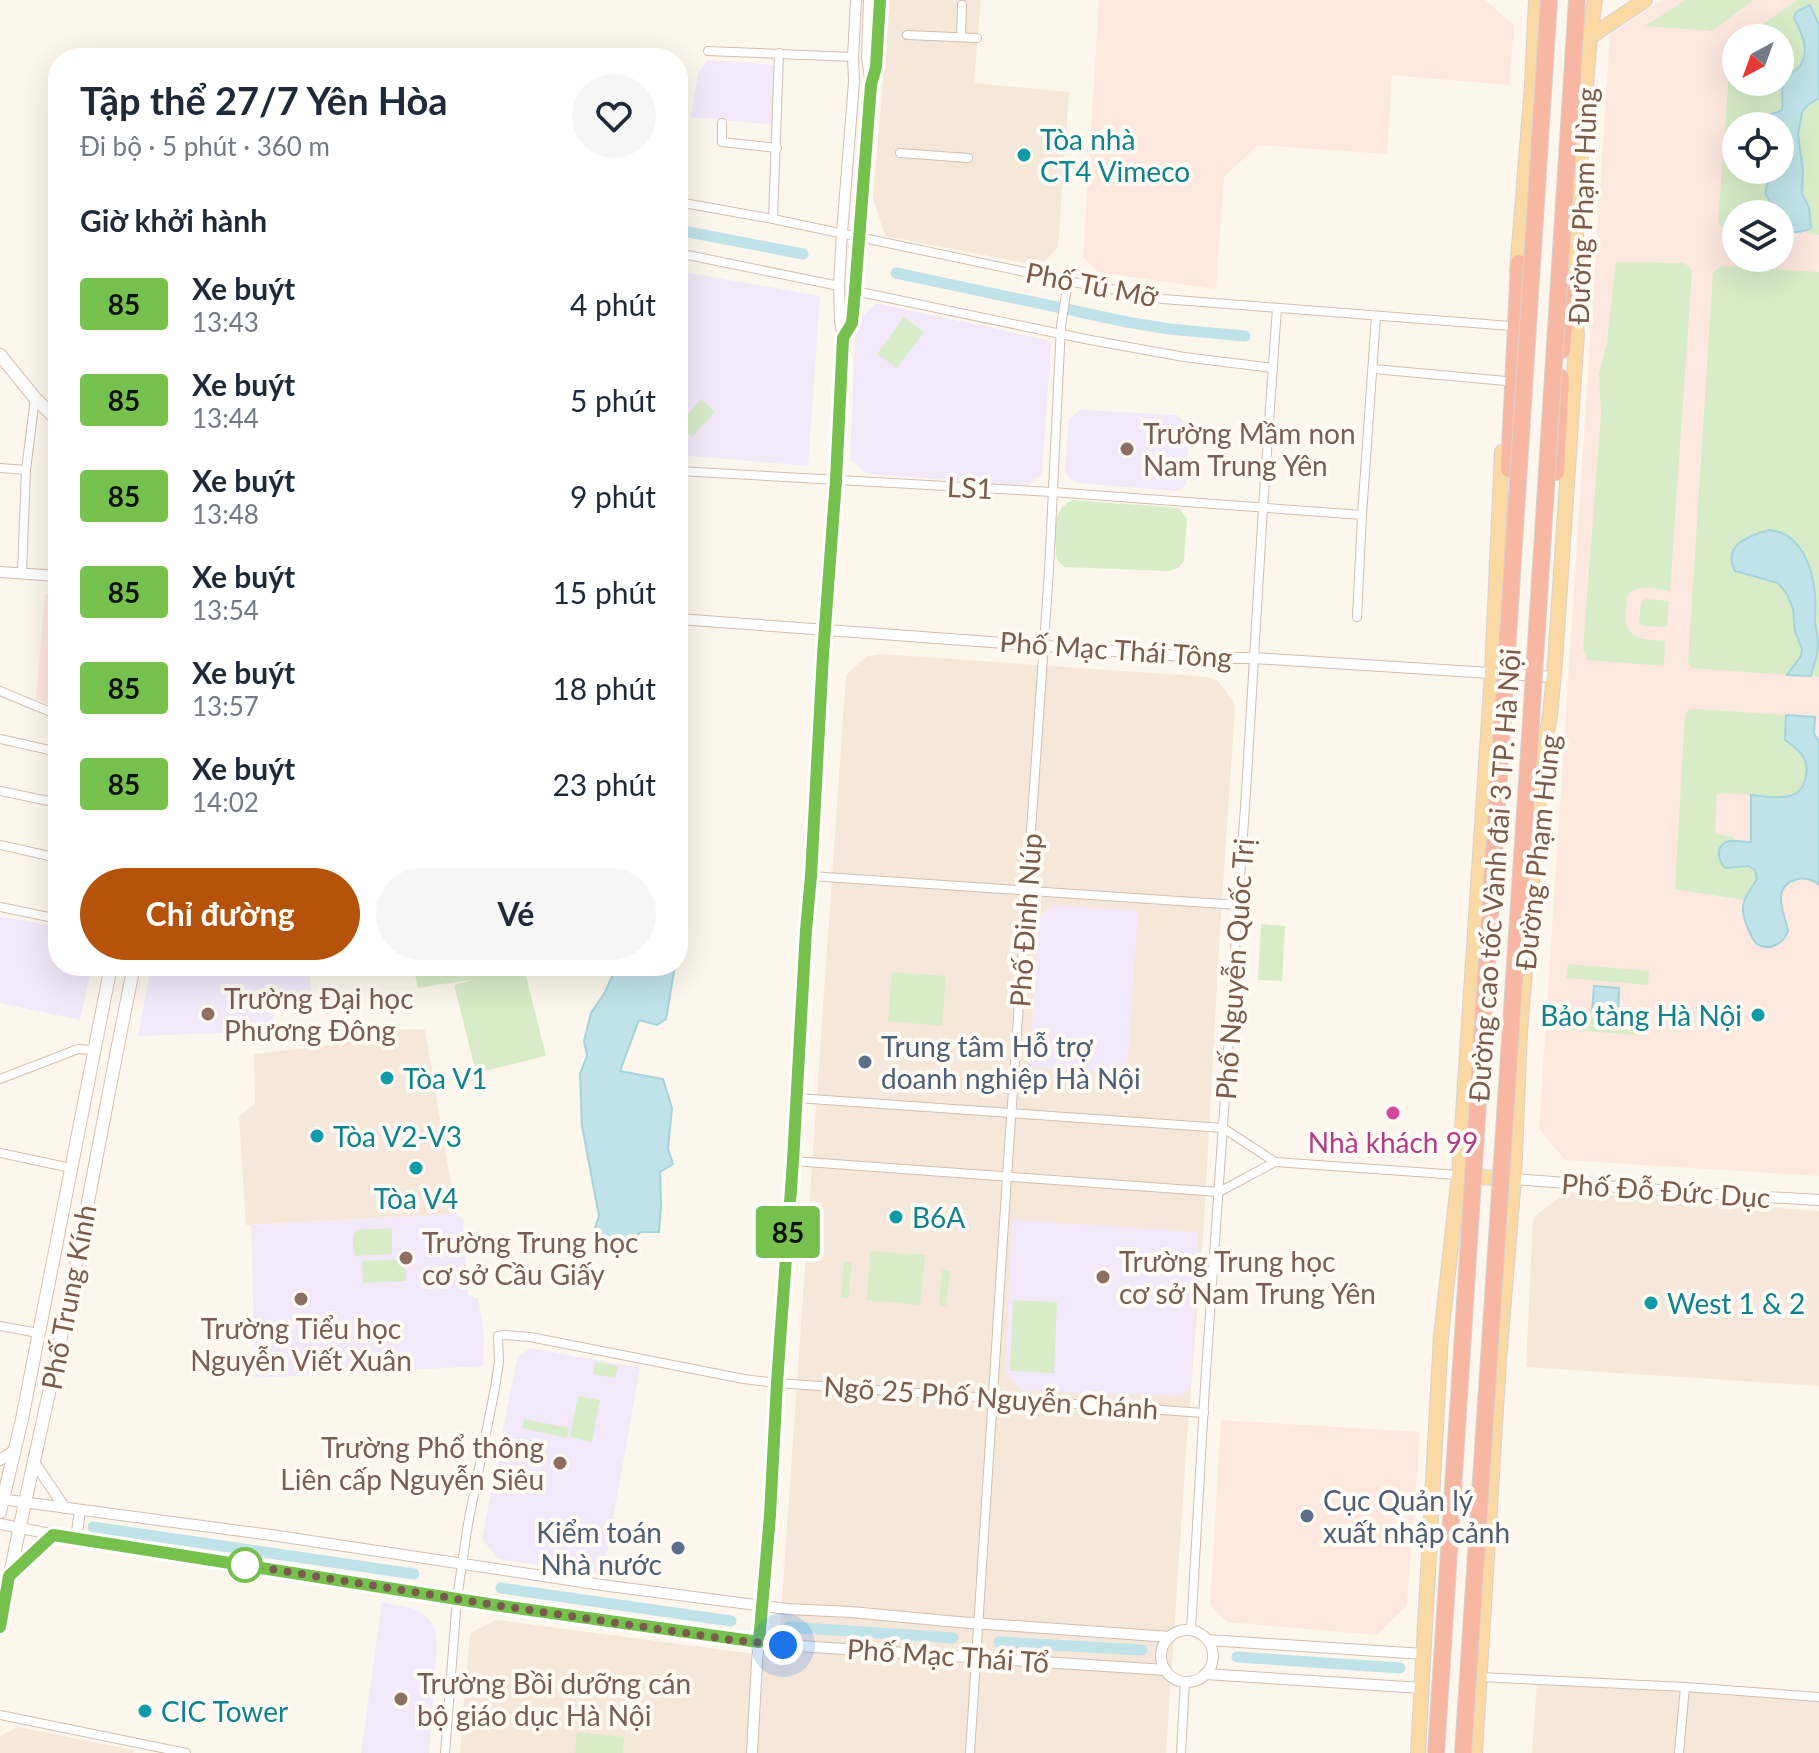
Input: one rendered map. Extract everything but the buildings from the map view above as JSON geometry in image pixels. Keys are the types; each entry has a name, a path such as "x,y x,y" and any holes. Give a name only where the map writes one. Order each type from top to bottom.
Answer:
{"highway":[{"name":"Đường cao tốc Vành đai 3 TP. Hà Nội","path":"1463,1753 1577,0"},
{"name":"Đường cao tốc Vành đai 3 TP. Hà Nội","path":"1436,1753 1493,883 1537,2"},
{"path":"1493,883 1487,837 1519,263"},
{"path":"1522,847 1545,649 1563,334 1573,285"}],"main road":[{"path":"1590,37 1645,0"},
{"name":"Đường Phạm Hùng","path":"1418,1753 1441,1336 1459,1175 1492,673 1506,381 1519,263 1537,2"},
{"name":"Đường Phạm Hùng","path":"1475,1753 1499,1353 1514,1179 1520,1032 1542,760 1554,677 1577,334 1573,285 1590,37 1597,5"},
{"path":"0,355 48,411"},
{"name":"Phố Trung Kính","path":"0,1512 22,1419 109,976"},
{"name":"Phố Trung Kính","path":"0,1627 67,1310 132,976"},
{"path":"1459,1175 1514,1179"}],"street":[{"path":"752,1753 836,480 843,338 839,286 854,82 856,0"},
{"path":"869,0 867,58 871,85"},
{"path":"843,338 852,323 880,0"},
{"path":"961,37 962,5"},
{"path":"907,35 977,38"},
{"path":"708,51 853,57"},
{"path":"773,219 779,53"},
{"path":"854,82 867,58"},
{"path":"722,123 722,142 777,148"},
{"path":"900,153 968,158"},
{"name":"Phố Tú Mỡ","path":"688,204 1163,299 1511,326"},
{"path":"688,255 839,286"},
{"name":"Phố Đinh Núp","path":"970,1753 1049,571 1060,330 1068,281"},
{"name":"Phố Tú Mỡ","path":"855,291 1184,357 1273,368"},
{"name":"Phố Nguyễn Quốc Trị","path":"1191,1630 1277,308"},
{"path":"1357,617 1376,316"},
{"path":"1374,369 1506,381"},
{"path":"22,573 26,470 35,398"},
{"path":"0,468 26,470"},
{"name":"LS1","path":"688,472 1052,492 1362,515"},
{"path":"0,572 48,575"},
{"name":"Phố Mạc Thái Tông","path":"688,620 1149,654 1554,677"},
{"path":"0,691 48,711"},
{"path":"0,739 48,750"},
{"path":"0,791 48,801"},
{"path":"0,845 48,856"},
{"path":"811,876 1238,905"},
{"path":"0,907 48,917"},
{"path":"0,1079 78,1049 93,1050"},
{"path":"797,1098 1223,1128 1275,1162 1459,1175"},
{"path":"0,1153 71,1168"},
{"path":"793,1161 1219,1192 1275,1162"},
{"name":"Phố Đỗ Đức Dục","path":"1514,1179 1819,1200"},
{"path":"0,1326 38,1333"},
{"name":"Ngõ 25 Phố Nguyễn Chánh","path":"499,1361 498,1336 526,1336 777,1383 1204,1413"},
{"path":"445,1753 457,1598 499,1361 488,1362"},
{"path":"0,1460 13,1451"},
{"path":"34,1462 65,1508"},
{"name":"Phố Mạc Thái Tổ","path":"2,1499 787,1609 1170,1637"},
{"path":"76,1539 80,1511"},
{"name":"Phố Mạc Thái Tổ","path":"0,1524 76,1539 759,1642 1166,1670"},
{"path":"9,1576 53,1535"},
{"path":"1191,1630 1208,1640 1213,1658 1205,1674 1185,1681 1166,1670 1161,1653 1170,1637 1180,1631 1191,1630"},
{"path":"1208,1640 1424,1654"},
{"path":"1205,1674 1422,1688"},
{"path":"1480,1677 1819,1697"},
{"path":"1181,1753 1185,1681"},
{"path":"1679,1753 1685,1687"},
{"path":"0,1715 186,1753"}],"shaded area":[{"path":"890,0 981,0 974,83 1069,92 1058,247 1041,266 885,236 873,198"},
{"path":"1099,0 1485,0 1514,25 1509,85 1392,75 1387,154 1258,145 1224,177 1216,289 1098,272 1083,257"},
{"path":"1662,0 1819,0 1819,1176 1565,1160 1539,1129 1610,35"},
{"path":"707,60 774,65 773,125 691,117 698,74"},
{"path":"688,273 820,296 808,466 688,456"},
{"path":"876,303 1051,341 1042,474 1027,486 867,474 850,459 856,323"},
{"name":"Trường Mầm non Nam Trung Yên","path":"1080,410 1178,415 1189,429 1186,485 1177,491 1071,480 1065,468 1069,419"},
{"path":"45,594 48,594 48,704 36,698"},
{"path":"881,654 1209,677 1218,681 1233,701 1235,709 1204,1223 1166,1753 460,1753 470,1633 496,1620 778,1657 846,675 867,656"},
{"path":"1053,905 1138,911 1127,1073 1029,1067 1040,916"},
{"path":"0,916 48,925 48,976 90,976 80,1020 0,1003"},
{"name":"Trường Đại học Phương Đông","path":"149,976 310,976 311,993 273,998 273,1031 138,1036"},
{"path":"425,1029 456,1214 246,1225 239,1117 255,1103 254,1054 325,1046 353,1030"},
{"path":"1566,1192 1819,1211 1819,1386 1526,1367 1533,1218"},
{"path":"456,1214 463,1219 468,1295 478,1298 484,1335 483,1366 255,1378 251,1225"},
{"name":"Trường Trung học cơ sở Nam Trung Yên","path":"1012,1220 1198,1232 1191,1387 1181,1396 1023,1391 1005,1372"},
{"name":"Trường Phổ thông Liên cấp Nguyễn Siêu","path":"530,1348 640,1368 603,1575 498,1559 482,1539 517,1358"},
{"path":"1221,1420 1420,1432 1407,1605 1377,1635 1227,1622 1210,1605"},
{"name":"Trường Bồi dưỡng cán bộ giáo dục Hà Nội","path":"382,1602 415,1609 428,1618 435,1629 437,1646 429,1753 361,1753"},
{"path":"1537,1681 1819,1699 1819,1753 1532,1753"},
{"path":"18,1727 134,1750 133,1753 0,1753 0,1736"}],"green space":[{"path":"1686,0 1754,0 1712,31 1645,26"},
{"path":"1798,0 1819,0 1819,25 1810,6 1796,12 1794,18 1804,42 1805,54 1800,66 1794,71 1794,24 1763,24"},
{"path":"1727,96 1783,96 1782,110 1778,112 1726,112"},
{"path":"1819,98 1819,235 1806,231 1811,228 1802,196 1799,127 1805,111"},
{"path":"1722,168 1722,184 1767,184 1765,193 1769,200 1722,200 1722,227 1718,222"},
{"path":"1616,262 1683,263 1692,271 1670,591 1636,589 1629,594 1626,608 1630,632 1640,638 1665,641 1664,666 1588,660 1583,649 1601,414 1599,374 1607,342"},
{"path":"1722,266 1722,272 1819,272 1819,677 1811,676 1818,643 1811,573 1798,545 1777,532 1764,532 1733,549 1743,574 1775,582 1787,594 1802,647 1797,662 1787,675 1692,668 1688,662 1713,272"},
{"path":"904,317 924,332 897,368 877,354"},
{"path":"701,399 715,412 692,437 688,434 688,414"},
{"path":"1073,500 1179,508 1187,519 1184,561 1178,568 1168,571 1064,567 1057,560 1056,523 1061,510"},
{"path":"1645,599 1669,601 1667,627 1639,624 1641,602"},
{"path":"1695,709 1786,715 1785,740 1801,753 1807,764 1805,783 1797,792 1785,797 1717,793 1715,834 1733,837 1733,840 1724,843 1755,870 1757,879 1744,900 1675,889 1685,714"},
{"path":"1261,924 1285,926 1282,981 1258,980"},
{"path":"1568,964 1649,971 1648,985 1566,978"},
{"path":"892,972 946,976 942,1026 888,1021"},
{"path":"415,976 526,976 546,1056 476,1073 454,985 476,979 418,988"},
{"path":"1564,1015 1646,1021 1645,1036 1563,1029"},
{"path":"392,1228 392,1254 355,1256 353,1239 357,1230"},
{"path":"870,1251 925,1255 920,1305 867,1300"},
{"path":"405,1259 406,1281 363,1283 362,1261"},
{"path":"844,1262 852,1263 848,1298 841,1297"},
{"path":"942,1270 950,1271 946,1306 939,1305"},
{"path":"1013,1300 1057,1302 1054,1373 1010,1371"},
{"path":"595,1362 618,1366 615,1378 593,1374"},
{"path":"578,1396 600,1400 592,1442 570,1437"},
{"path":"524,1419 569,1428 567,1438 522,1428"},
{"path":"577,1732 624,1737 623,1753 575,1753"}],"water":[{"path":"1810,5 1819,25 1819,98 1802,112 1798,135 1803,170 1802,194 1809,207 1811,228 1800,232 1794,232 1794,200 1769,200 1765,193 1767,184 1794,184 1794,112 1777,112 1782,110 1782,96 1794,96 1794,71 1800,66 1805,53 1804,41 1794,18 1796,12"},
{"path":"1769,530 1780,532 1797,544 1811,573 1818,643 1811,676 1787,675 1801,656 1802,649 1787,594 1778,583 1735,571 1732,562 1732,554 1739,543"},
{"path":"1786,715 1815,717 1814,734 1819,741 1819,885 1802,879 1787,884 1781,902 1788,931 1780,942 1767,947 1757,944 1743,912 1744,900 1757,879 1755,870 1748,866 1725,868 1719,852 1722,845 1730,841 1751,842 1751,795 1786,797 1803,786 1806,763 1801,753 1785,740"},
{"path":"612,976 673,976 666,1019 657,1025 639,1020 620,1071 663,1079 672,1108 668,1149 673,1164 660,1172 659,1232 641,1232 629,1241 608,1241 594,1231 599,1216 582,1126 580,1074 587,1056 584,1041 591,1013"},
{"path":"1594,986 1619,988 1618,1014 1592,1012"}],"waterway":[{"path":"688,232 803,254"},
{"path":"896,273 1127,322 1245,336"},
{"path":"93,1527 414,1574"},
{"path":"501,1588 731,1621"},
{"path":"789,1627 953,1638"},
{"path":"999,1642 1142,1650"},
{"path":"1237,1657 1400,1668"}],"bus line":[{"name":"85","path":"0,1627 9,1576 53,1535 495,1605 759,1642 793,1161 843,338 852,323 880,0"}],"place":[{"name":"Tòa nhà CT4 Vimeco","path":"1024,155"},
{"name":"Trường Mầm non Nam Trung Yên","path":"1127,449"},
{"name":"Trường Đại học Phương Đông","path":"208,1014"},
{"name":"Bảo tàng Hà Nội","path":"1758,1015"},
{"name":"Trung tâm Hỗ trợ doanh nghiệp Hà Nội","path":"865,1062"},
{"name":"Tòa V1","path":"387,1078"},
{"name":"Nhà khách 99","path":"1393,1113"},
{"name":"Tòa V2-V3","path":"317,1136"},
{"name":"Tòa V4","path":"416,1168"},
{"name":"B6A","path":"896,1217"},
{"name":"Trường Trung học cơ sở Cầu Giấy","path":"406,1258"},
{"name":"Trường Trung học cơ sở Nam Trung Yên","path":"1103,1277"},
{"name":"Trường Tiểu học Nguyễn Viết Xuân","path":"301,1299"},
{"name":"West 1 & 2","path":"1651,1303"},
{"name":"Trường Phổ thông Liên cấp Nguyễn Siêu","path":"560,1463"},
{"name":"Cục Quản lý xuất nhập cảnh","path":"1307,1516"},
{"name":"Kiểm toán Nhà nước","path":"678,1548"},
{"name":"Trường Bồi dưỡng cán bộ giáo dục Hà Nội","path":"401,1699"},
{"name":"CIC Tower","path":"145,1711"}],"route":[{"path":"245,1565 495,1605 783,1645"}]}
